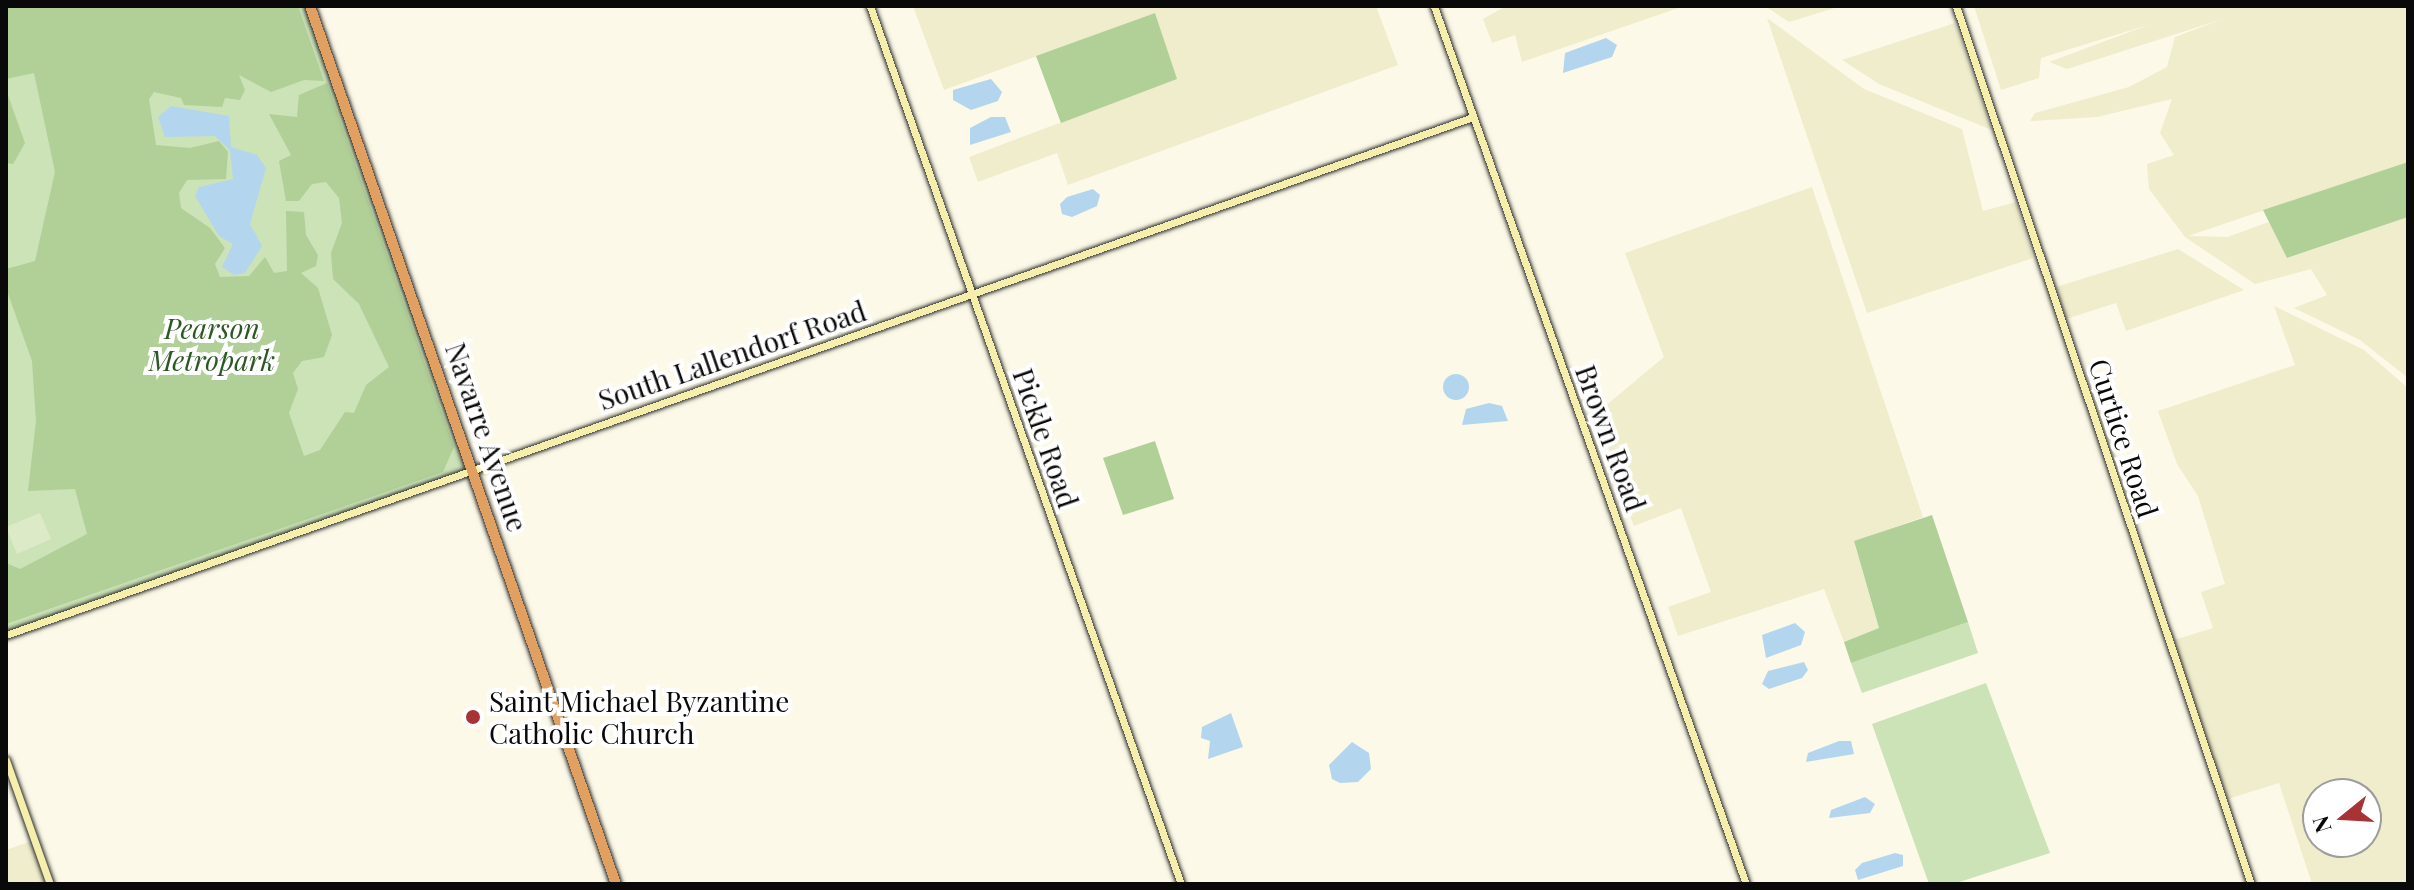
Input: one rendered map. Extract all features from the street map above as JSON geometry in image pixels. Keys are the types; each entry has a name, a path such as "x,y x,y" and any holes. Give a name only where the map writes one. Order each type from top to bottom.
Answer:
{"highway":[{"name":"Navarre Avenue","path":"310,6 475,471 616,884"}],"street":[{"name":"Pickle Road","path":"870,6 1181,884"},
{"name":"Brown Road","path":"1434,6 1746,884"},
{"name":"Curtice Road","path":"1956,6 2251,884"},
{"name":"South Lallendorf Road","path":"6,635 1473,117"},
{"path":"6,760 50,884"}],"shaded area":[{"path":"913,6 1376,6 1398,65 1068,185 1057,153 978,182 969,157 1176,79 1155,13 944,90"},
{"path":"1506,6 1684,6 1522,62 1515,35 1492,43 1483,19"},
{"path":"1765,6 1841,6 1789,22"},
{"path":"1974,6 2408,6 2408,162 2188,236 2227,237 2269,222 2288,258 2408,217 2408,378 2360,340 2294,308 2327,295 2311,269 2255,284 2185,237 2149,189 2147,164 2174,155 2160,133 2172,99 2097,117 2030,121 2035,113 2129,87 2167,67 2175,37 2223,19 2067,69 2049,62 2151,24 2041,58 2039,78 2001,90"},
{"path":"1767,18 1864,89 1962,129 1983,211 2016,202 2033,258 1867,313"},
{"path":"1955,23 1992,130 1879,84 1842,60"},
{"path":"1812,187 1923,517 1854,542 1879,628 1844,642 1824,589 1678,636 1668,607 1711,592 1681,508 1634,526 1592,417 1664,357 1625,253"},
{"path":"2178,249 2244,290 2126,331 2116,303 2066,319 2056,287"},
{"path":"2274,306 2364,350 2408,388 2408,884 2312,884 2304,858 2382,858 2382,778 2302,778 2302,853 2279,783 2228,799 2174,640 2213,628 2201,592 2225,584 2198,496 2177,464 2158,411 2295,365"},
{"path":"32,841 47,884 6,884 6,850"}],"green space":[{"name":"Pearson Metropark","path":"6,6 310,6 474,471 6,635"},
{"name":"Pearson Metropark","path":"6,6 298,6 324,81 304,80 271,92 239,75 245,90 240,100 225,98 222,107 184,105 181,98 154,92 149,99 156,145 190,148 219,141 228,152 226,179 187,180 179,193 181,208 210,228 225,248 215,264 220,277 249,276 265,257 274,273 287,271 286,211 304,212 306,235 318,255 316,266 301,273 318,288 332,335 324,357 302,361 293,373 298,389 289,413 304,456 320,450 345,412 354,413 366,385 389,367 359,304 333,279 331,253 342,223 339,198 326,182 312,184 299,201 286,201 279,161 291,155 269,114 297,117 299,95 327,83 454,447 443,472 6,624 6,563 20,569 87,534 75,489 28,491 36,421 32,361 6,288 6,269 35,261 55,172 34,73 6,79"},
{"path":"1155,13 1177,79 1061,123 1036,56"},
{"path":"6,90 25,143 13,164 6,163"},
{"path":"2408,162 2408,217 2287,258 2263,210"},
{"path":"1155,441 1174,499 1123,515 1103,458"},
{"path":"40,513 51,539 17,554 6,527"},
{"path":"1932,515 1968,622 1851,663 1844,642 1879,628 1854,541"},
{"path":"1968,622 1978,653 1862,693 1851,663"},
{"path":"1986,683 2050,853 1953,884 1929,884 1872,724"}],"water":[{"path":"1606,38 1617,45 1612,57 1563,73 1565,53"},
{"path":"991,79 1002,92 998,101 971,110 953,100 953,90"},
{"path":"171,106 229,116 231,147 257,155 266,168 250,224 262,246 245,273 234,275 222,267 233,244 219,236 195,196 199,187 233,179 230,150 215,136 165,137 158,117"},
{"path":"991,117 1005,117 1011,132 970,145 970,128"},
{"path":"1093,189 1100,195 1097,206 1072,217 1062,214 1060,204 1067,197"},
{"path":"1456,374 1465,378 1469,387 1465,396 1456,400 1447,396 1443,387 1447,378"},
{"path":"1489,403 1502,406 1508,421 1462,425 1466,409"},
{"path":"1795,623 1805,632 1801,645 1766,658 1762,635"},
{"path":"1804,662 1808,670 1802,678 1769,689 1762,684 1768,671"},
{"path":"1231,713 1243,747 1208,759 1210,741 1201,738 1202,727"},
{"path":"1839,741 1851,741 1854,754 1806,762 1808,753"},
{"path":"1352,742 1369,753 1371,769 1358,782 1340,783 1332,779 1329,765"},
{"path":"1865,797 1875,804 1870,813 1829,818 1831,810"},
{"path":"1895,853 1903,855 1903,866 1858,880 1855,870 1862,863"}],"place":[{"name":"Saint Michael Byzantine Catholic Church","path":"473,717"}]}
